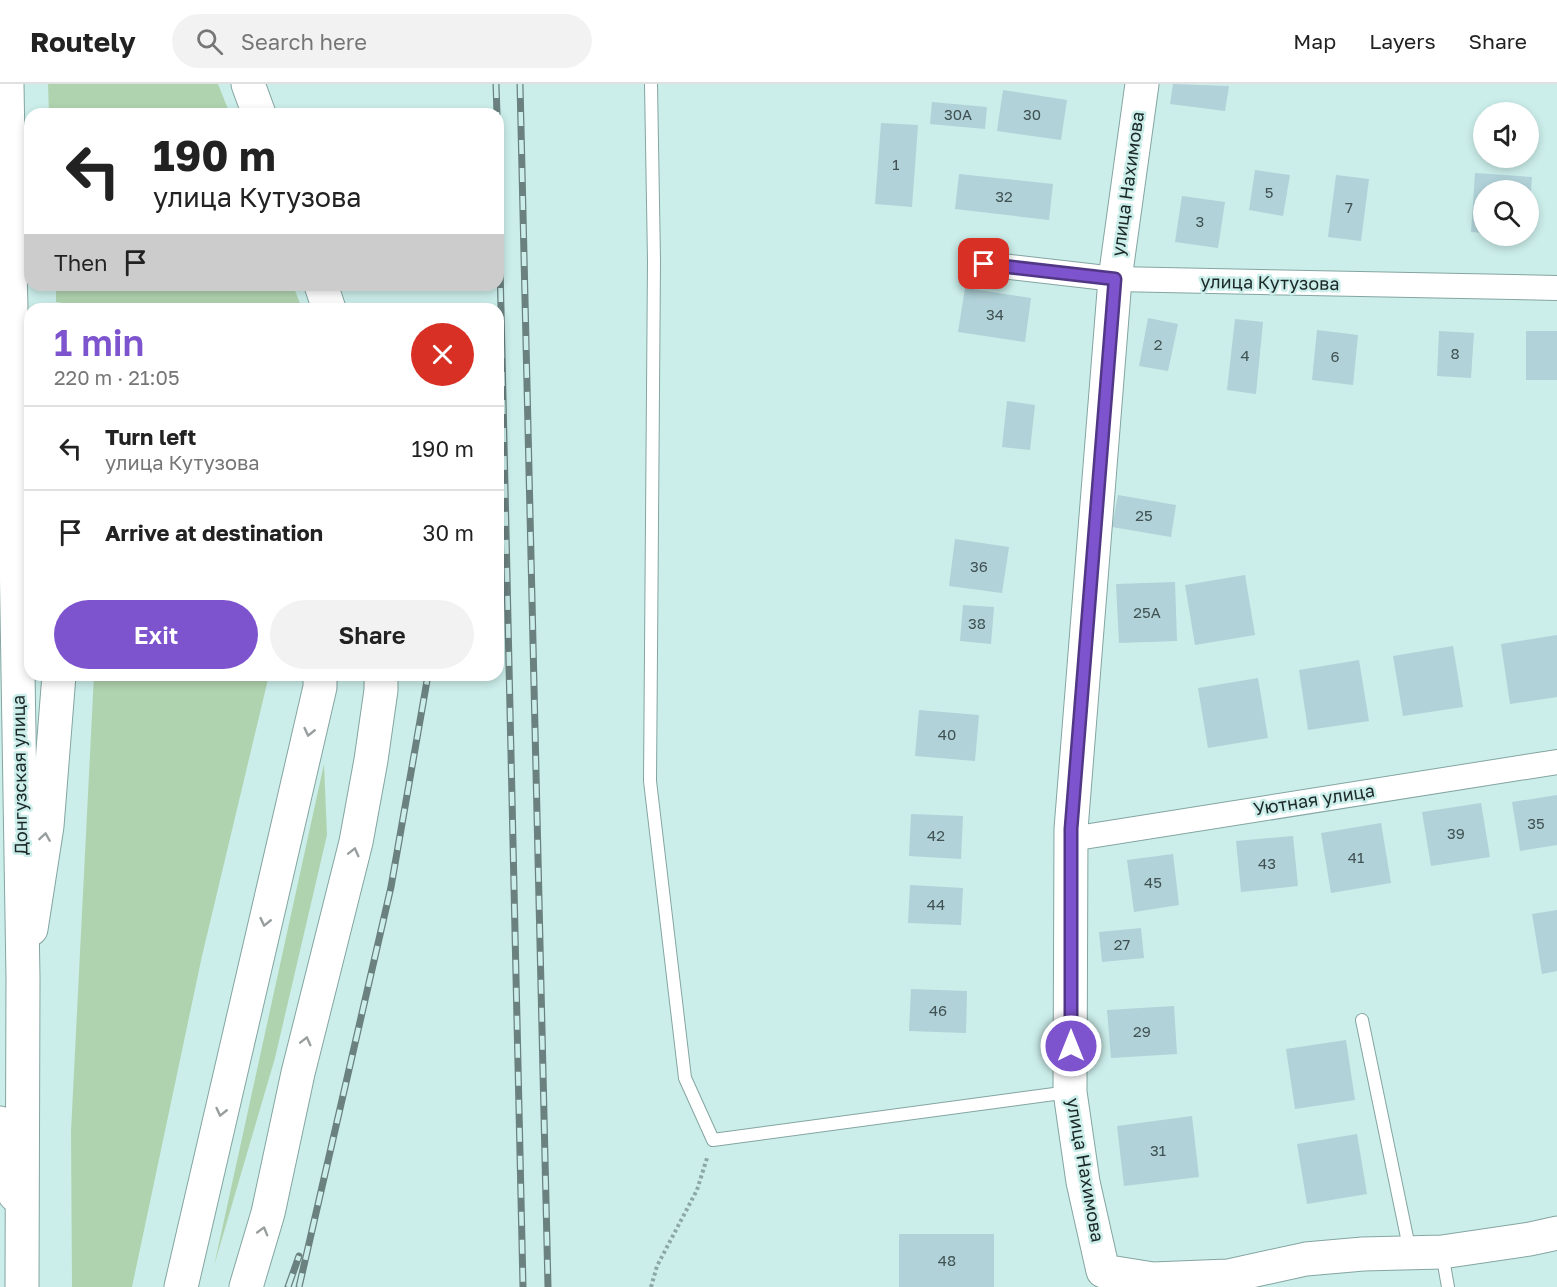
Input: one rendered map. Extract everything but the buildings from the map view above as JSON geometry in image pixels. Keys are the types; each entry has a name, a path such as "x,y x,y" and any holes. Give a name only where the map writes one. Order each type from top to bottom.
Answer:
{"main road":[{"name":"Донгузская улица","path":"7,84 23,978 22,1287"},
{"path":"248,84 258,108"},
{"name":"улица Нахимова","path":"1102,1279 1083,1182 1071,1092 1071,839 1115,279 1142,84"},
{"path":"0,361 24,359"},
{"path":"23,978 47,826 59,681"},
{"path":"181,1287 319,681"},
{"path":"246,1287 268,1213 298,1072 356,842 381,681"},
{"path":"0,1123 21,1220"},
{"path":"1102,1279 1228,1276 1306,1259 1426,1252 1530,1239 1557,1233"}],"street":[{"name":"улица Кутузова","path":"984,264 1115,279 1557,288"},
{"name":"Уютная улица","path":"1071,839 1557,762"}],"lane":[{"path":"651,84 654,273 650,781 685,1078 713,1140 1071,1092"},
{"path":"1362,1020 1426,1252 1448,1287"}],"path":[{"path":"651,1287 657,1266 697,1190 713,1140"}],"green space":[{"path":"48,84 218,84 228,108 49,108"},
{"path":"56,291 295,291 300,303 62,303 56,302"},
{"path":"94,681 268,681 202,956 132,1287 72,1287 71,1131"},
{"path":"324,764 327,835 275,1058 214,1266"}],"railway":[{"path":"496,84 497,108"},
{"path":"520,84 548,1287"},
{"path":"501,291 501,303"},
{"path":"504,443 523,1287"},
{"path":"299,1287 391,887 427,681"},
{"path":"288,1287 299,1256"}],"route":[{"path":"984,264 1115,279 1071,829 1071,1046"}]}
